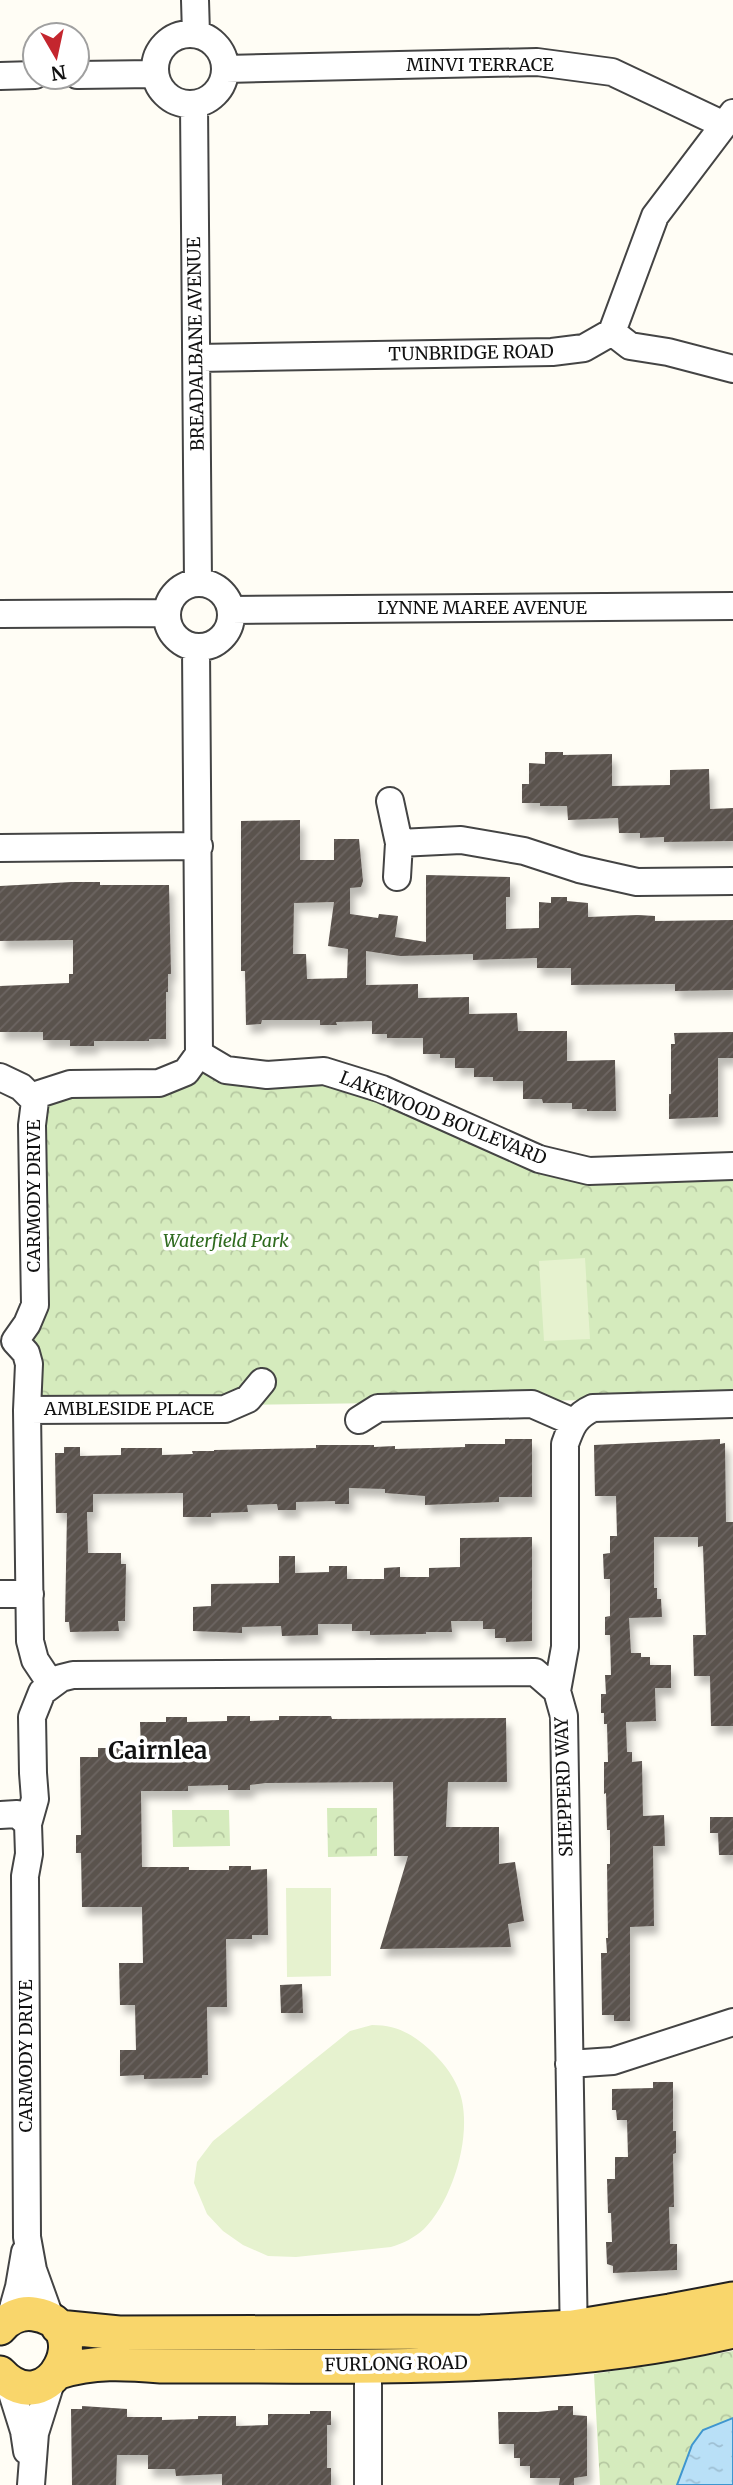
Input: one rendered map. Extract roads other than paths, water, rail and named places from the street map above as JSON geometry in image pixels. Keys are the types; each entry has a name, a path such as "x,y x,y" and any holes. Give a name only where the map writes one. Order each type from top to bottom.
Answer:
{"main road":[{"name":"FURLONG ROAD","path":"4,2377 18,2386 30,2387 77,2367 110,2362 161,2366 506,2363 733,2299"},
{"name":"FURLONG ROAD","path":"5,2323 31,2313 55,2324 120,2333 481,2332 628,2351 733,2331"},
{"path":"55,2324 64,2338 66,2350 64,2362 55,2376"}],"street":[{"path":"195,0 196,34"},
{"path":"183,34 196,34 208,38 223,56 226,69 224,81 210,99 194,104 181,104 170,99 161,89 153,74 155,61 160,50 172,38 183,34"},
{"name":"MINVI TERRACE","path":"226,69 537,62 612,72 728,119"},
{"path":"91,75 153,74"},
{"path":"0,76 21,75"},
{"name":"BREADALBANE AVENUE","path":"194,104 198,583"},
{"path":"728,119 654,216 612,332 630,346 668,352 733,369"},
{"name":"TUNBRIDGE ROAD","path":"197,358 552,352 584,348 612,332"},
{"path":"198,583 220,590 231,610 231,621 220,640 210,646 196,648 176,639 169,630 166,613 171,598 178,590 188,584 198,583"},
{"name":"LYNNE MAREE AVENUE","path":"231,610 733,606"},
{"path":"0,614 166,613"},
{"path":"196,648 200,1054"},
{"path":"390,801 399,843 397,877"},
{"path":"399,843 461,840 499,846 637,882 733,881"},
{"path":"0,848 199,846"},
{"name":"CARMODY DRIVE","path":"5,2323 19,2287 27,2237 25,1876 12,1835 12,1821 33,1773 32,1717 42,1692 51,1684 36,1660 30,1641 27,1410 29,1364 26,1353 8,1338 27,1324 35,1305 32,1125 35,1101 39,1094 70,1084 159,1083 186,1072 200,1054"},
{"name":"LAKEWOOD BOULEVARD","path":"200,1054 226,1070 267,1074 324,1071 382,1089 538,1159 589,1171 733,1166"},
{"path":"0,1077 21,1087 35,1101"},
{"name":"AMBLESIDE PLACE","path":"27,1410 225,1409 248,1399 262,1382"},
{"path":"359,1420 378,1408 532,1404 573,1422"},
{"path":"557,1691 565,1647 565,1444 573,1422 580,1413 593,1408 733,1404"},
{"path":"0,1594 30,1594"},
{"path":"51,1684 73,1675 535,1672 557,1691"},
{"name":"SHEPPERD WAY","path":"557,1691 564,1716 573,2342"},
{"path":"569,2064 613,2061 733,2022"},
{"name":"CARMODY DRIVE","path":"27,2237 33,2270 55,2324"},
{"path":"368,2365 368,2485"},
{"path":"31,2479 35,2433 55,2376"},
{"path":"4,2377 24,2431 31,2479"}],"water":[{"path":"733,2418 733,2485 677,2485 692,2445 703,2430"}],"district":[{"name":"Cairnlea","path":"158,1751"}],"park label":[{"name":"Waterfield Park","path":"226,1241"}]}
